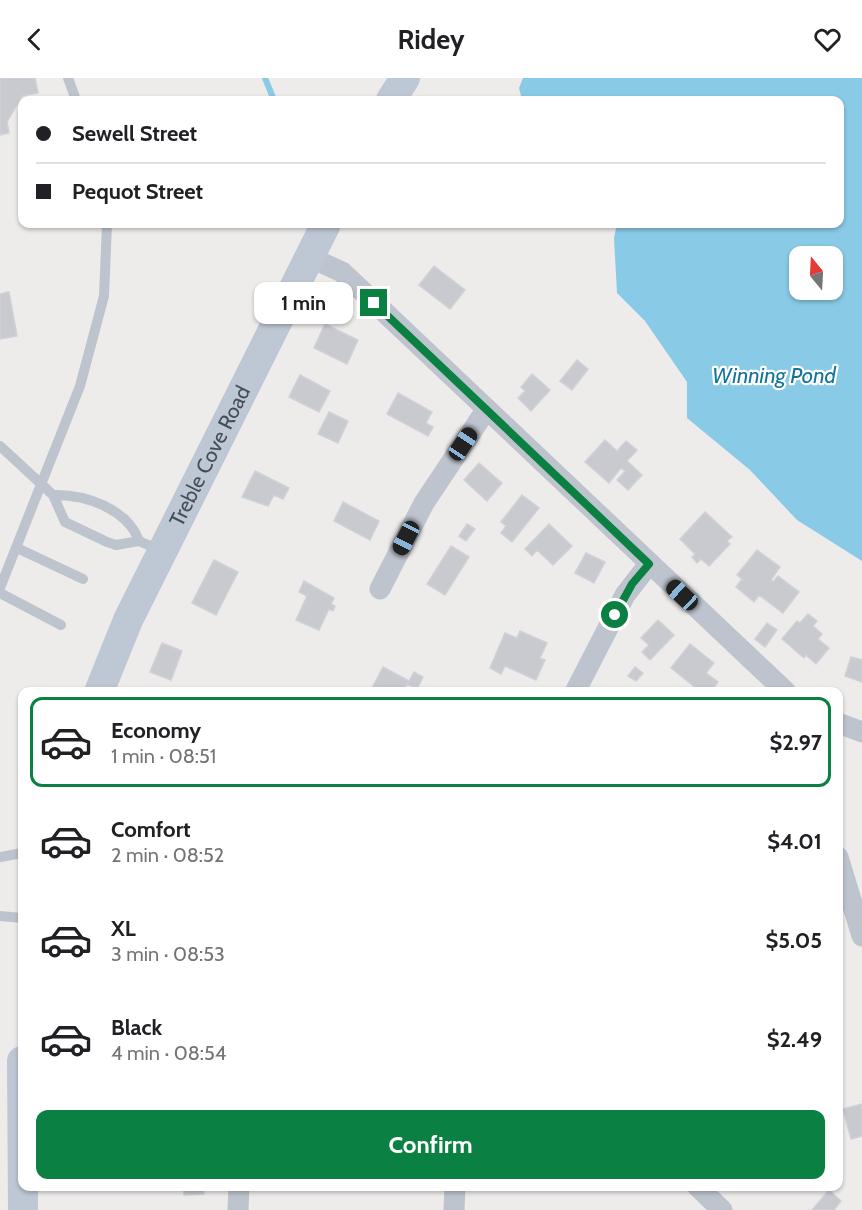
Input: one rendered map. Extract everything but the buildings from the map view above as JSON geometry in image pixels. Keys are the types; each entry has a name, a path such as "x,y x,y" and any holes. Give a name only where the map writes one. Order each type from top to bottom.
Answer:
{"main road":[{"path":"394,96 405,78"},
{"name":"Treble Cove Road","path":"101,687 128,620 151,546 324,228"},
{"path":"22,1191 22,1210"}],"street":[{"path":"309,257 342,272 781,687"},
{"path":"380,589 424,503 486,410"},
{"path":"578,687 625,596 649,564"},
{"path":"843,725 862,732"},
{"path":"843,873 862,936"},
{"path":"238,1210 239,1191"},
{"path":"454,1210 455,1191"},
{"path":"702,1191 722,1210"}],"lane":[{"path":"68,78 75,96"},
{"path":"0,588 80,386 104,296 107,228"},
{"path":"0,446 53,495 65,522 116,545 151,546"},
{"path":"53,495 80,496 120,515 151,546"},
{"path":"16,548 83,579"},
{"path":"0,593 61,625"},
{"path":"0,857 18,854"},
{"path":"0,916 18,918"}],"water":[{"name":"Winning Pond","path":"523,78 862,78 862,561 797,520 750,470 687,418 687,382 645,321 617,293 614,238 616,228 844,228 844,96 521,96 519,88"}],"waterway":[{"path":"265,78 272,96"}],"route":[{"path":"374,303 649,564 632,584 615,615"}]}
